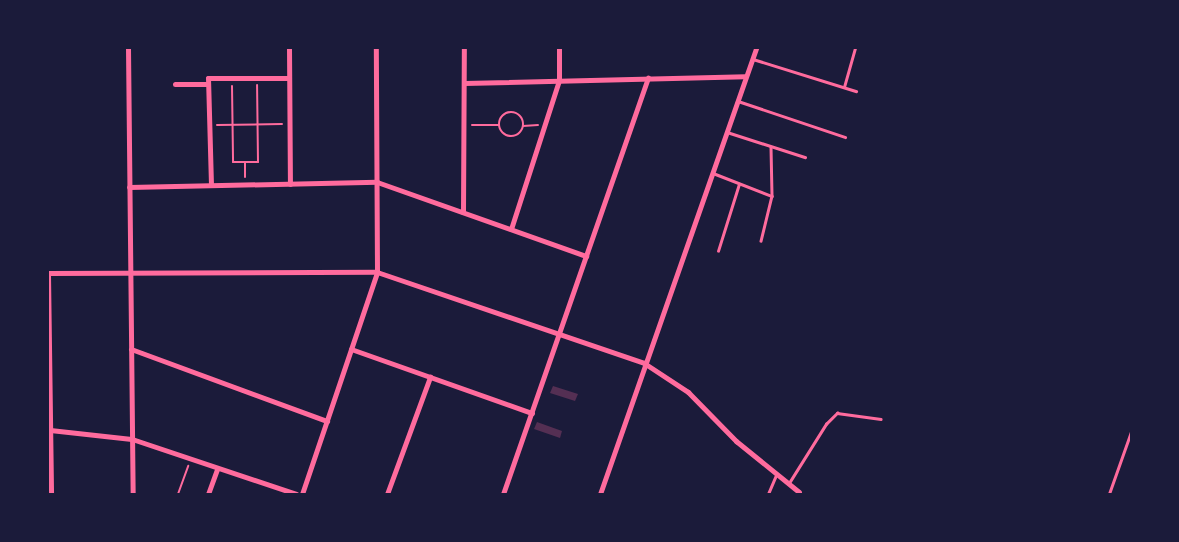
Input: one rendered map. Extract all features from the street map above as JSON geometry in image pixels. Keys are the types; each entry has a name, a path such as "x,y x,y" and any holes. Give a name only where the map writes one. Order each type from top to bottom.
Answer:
{"street":[{"path":"128,48 133,494"},
{"path":"289,48 290,184"},
{"path":"302,494 377,272 376,48"},
{"path":"463,212 464,48"},
{"path":"510,229 559,80 559,48"},
{"path":"600,494 644,363 756,48"},
{"path":"464,83 745,76"},
{"path":"211,185 208,78 289,78"},
{"path":"504,494 648,78"},
{"path":"176,84 208,84"},
{"path":"129,187 377,182 586,256"},
{"path":"51,494 48,273 377,272 644,363 688,392 736,441 798,492"},
{"path":"131,349 327,421"},
{"path":"351,350 532,413"},
{"path":"387,494 430,377"},
{"path":"50,430 132,439 296,494"},
{"path":"208,494 217,468"}],"lane":[{"path":"844,88 855,48"},
{"path":"752,59 856,91"},
{"path":"737,101 845,137"},
{"path":"726,132 806,157"},
{"path":"762,241 772,196 771,147"},
{"path":"712,172 772,196"},
{"path":"718,251 739,184"},
{"path":"788,484 826,424 837,413 881,419"},
{"path":"1109,494 1132,429"},
{"path":"768,494 776,475"}],"path":[{"path":"232,77 233,162 258,162 257,78"},
{"path":"523,126 519,115 512,112 501,117 499,125 502,132 509,136 516,135 523,126 545,124"},
{"path":"209,126 290,123"},
{"path":"463,126 499,125"},
{"path":"245,162 245,185"},
{"path":"178,494 190,459"}],"building":[{"path":"553,386 578,394 575,401 550,393"},
{"path":"537,422 562,431 560,438 534,429"}]}
